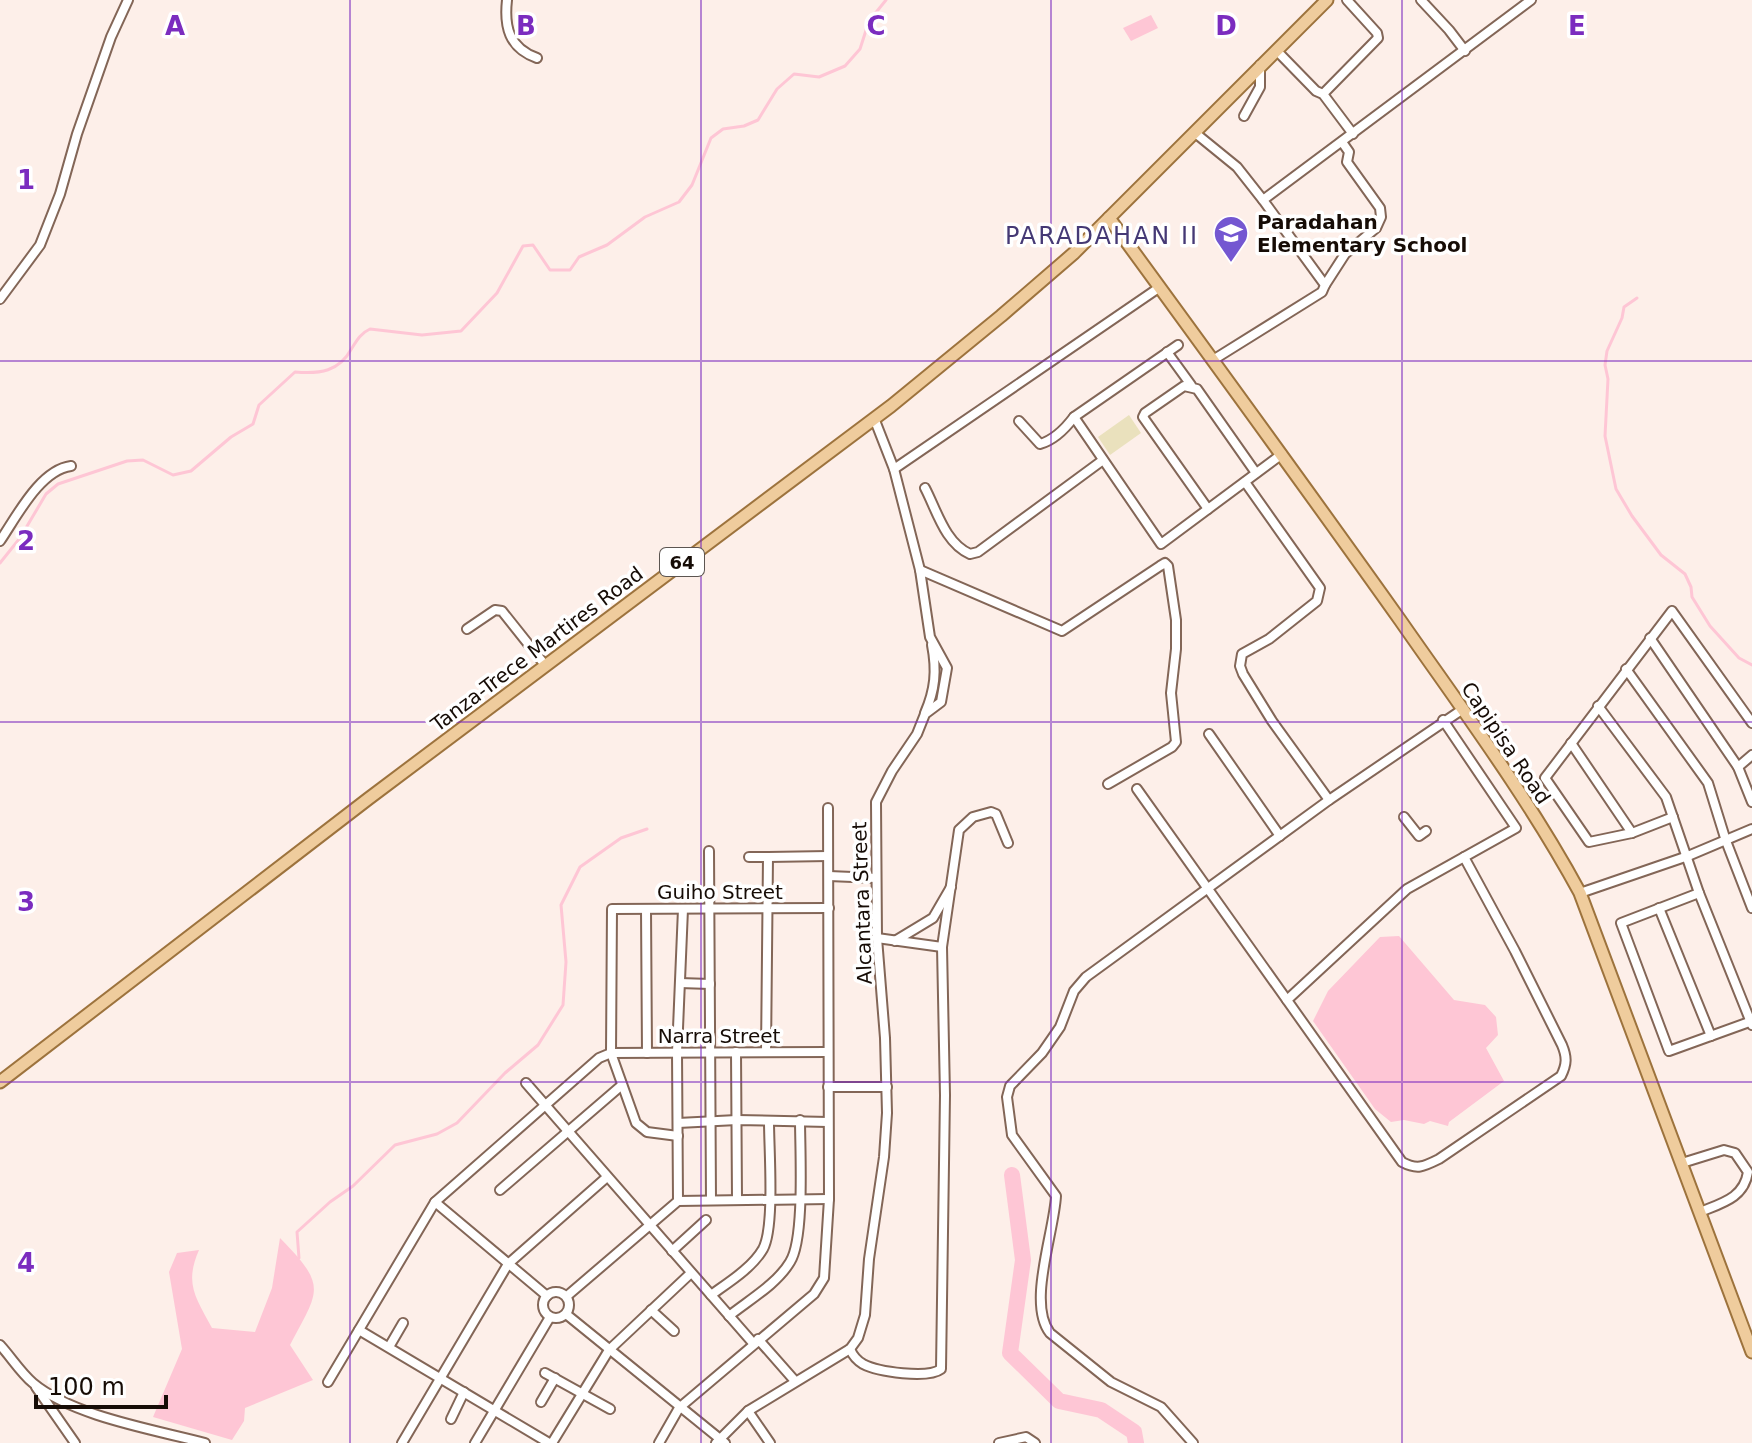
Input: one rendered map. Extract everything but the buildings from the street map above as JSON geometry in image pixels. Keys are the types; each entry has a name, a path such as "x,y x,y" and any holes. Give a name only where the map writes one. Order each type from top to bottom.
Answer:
{"main road":[{"name":"Tanza-Trece Martires Road","path":"0,1082 874,418 1028,294 1109,218 1327,0"},
{"name":"Capipisa Road","path":"1109,218 1463,709 1561,857 1580,893 1752,1352"}],"street":[{"path":"0,299 40,245 60,194 111,37 128,0"},
{"path":"507,0 505,17 508,33 537,58"},
{"path":"1323,94 1378,38 1347,0"},
{"path":"1421,0 1465,51"},
{"path":"1431,10 1438,0"},
{"path":"1263,200 1531,0"},
{"path":"1276,50 1316,91 1323,94 1353,134"},
{"path":"1244,116 1260,87 1260,65"},
{"path":"1194,132 1237,167 1325,285"},
{"path":"1213,360 1322,292 1345,254 1376,228 1381,217 1380,208 1347,162 1349,152 1342,142"},
{"path":"894,469 1160,287"},
{"path":"1019,421 1040,444 1178,345"},
{"path":"1167,352 1256,473"},
{"path":"1191,385 1184,386 1143,417 1208,509"},
{"path":"1074,417 1161,544 1282,454"},
{"name":"Alcantara Street","path":"850,1349 858,1338 865,1315 869,1259 884,1157 887,1087 877,938 876,802 917,734 925,714 941,702 947,681 947,668 930,637 920,570 894,469 874,418"},
{"path":"925,488 951,540 959,549 970,554 978,552 1103,460"},
{"path":"0,541 45,477 62,467 71,466"},
{"path":"1245,482 1320,588 1317,601 1269,639 1242,654 1240,666 1272,721 1329,800"},
{"path":"920,570 1062,631 1165,563 1168,566 1176,620 1171,693 1176,742 1108,784"},
{"path":"467,629 495,610 502,611 545,665"},
{"path":"1673,817 1632,833 1589,842 1545,778 1672,611 1752,723"},
{"path":"1650,638 1738,767 1752,802"},
{"path":"1626,669 1708,783 1752,908"},
{"path":"1598,706 1666,797 1699,893 1752,1023 1669,1051 1621,923 1699,893"},
{"path":"1193,1443 1161,1407 1111,1382 1043,1325 1040,1304 1056,1196 1012,1135 1007,1097 1010,1086 1042,1053 1060,1027 1074,991 1086,977 1205,888 1463,709"},
{"path":"1287,1000 1407,889 1516,828 1443,720"},
{"path":"1209,734 1280,836"},
{"path":"1571,743 1632,833"},
{"path":"1738,767 1752,755"},
{"path":"1137,789 1402,1162 1413,1168 1439,1159 1561,1076 1567,1056 1464,857"},
{"path":"659,1443 679,1408 814,1294 824,1278 829,1199 828,808"},
{"path":"566,1314 720,1441 748,1411 850,1349 854,1358 876,1369 932,1375 941,1369 945,1095 942,947 959,830 969,819 994,813 1008,843"},
{"path":"1404,817 1419,836 1426,831"},
{"path":"1580,893 1688,856 1752,829"},
{"path":"709,851 711,1200"},
{"path":"749,857 828,856"},
{"path":"766,1052 768,857"},
{"path":"829,876 876,878"},
{"path":"895,941 933,918 953,882"},
{"name":"Guiho Street","path":"611,1053 612,909 829,908"},
{"path":"1659,908 1711,1036"},
{"path":"646,909 647,1053"},
{"path":"678,1201 677,1052 683,909"},
{"path":"877,938 942,947"},
{"path":"680,983 710,984"},
{"path":"736,1052 737,1199"},
{"name":"Narra Street","path":"611,1053 828,1052"},
{"path":"328,1382 435,1202 599,1058 611,1053 641,1130 678,1136"},
{"path":"526,1083 729,1316 795,1381"},
{"path":"500,1190 622,1085"},
{"path":"828,1087 887,1087"},
{"path":"678,1123 737,1120 828,1122"},
{"path":"729,1316 789,1265 796,1247 800,1198 800,1120"},
{"path":"711,1295 752,1262 766,1243 769,1122"},
{"path":"1682,1163 1724,1150 1735,1153 1749,1166 1746,1183 1737,1196 1700,1212"},
{"path":"402,1443 508,1264 607,1177"},
{"path":"567,1296 678,1201 829,1199"},
{"path":"435,1202 547,1296"},
{"path":"672,1251 706,1220"},
{"path":"359,1330 550,1443 609,1350 691,1273"},
{"path":"559,1292 567,1296 570,1304 566,1314 558,1318 550,1317 543,1307 547,1296 559,1292"},
{"path":"651,1310 674,1331"},
{"path":"475,1443 550,1317"},
{"path":"389,1347 403,1323"},
{"path":"0,1345 33,1383 75,1443"},
{"path":"545,1373 610,1409"},
{"path":"541,1402 555,1378"},
{"path":"33,1383 87,1411 205,1443"},
{"path":"451,1419 464,1392"},
{"path":"748,1411 770,1443"},
{"path":"999,1443 1026,1437 1035,1443"}],"shaded area":[{"path":"1151,15 1158,28 1131,41 1123,28"},
{"path":"1129,415 1141,433 1110,455 1098,437"},
{"path":"1399,936 1454,1000 1485,1005 1496,1017 1498,1035 1486,1048 1504,1081 1449,1122 1448,1126 1430,1121 1424,1124 1404,1120 1391,1122 1375,1109 1313,1021 1328,991 1380,937"},
{"path":"280,1238 312,1278 312,1299 290,1345 313,1380 245,1408 244,1421 232,1440 153,1417 182,1349 169,1272 177,1253 199,1250 192,1282 212,1328 255,1332 272,1288"}],"waterway":[{"path":"0,563 20,538 46,494 58,484 127,461 143,460 173,475 191,471 231,437 253,424 259,405 295,372 321,372 335,367 370,329 422,335 461,331 497,293 523,246 533,245 550,270 570,270 579,257 607,245 645,217 679,202 692,185 711,138 723,129 758,120 777,89 794,74 819,77 845,66 860,49 869,21 886,0"},
{"path":"1637,298 1624,307 1607,351 1605,365 1608,379 1605,436 1616,489 1661,555 1685,574 1692,597 1710,626 1739,658 1752,665"},
{"path":"299,1258 297,1232 330,1202 353,1186 395,1145 437,1134 457,1123 505,1073 538,1045 563,1005 566,962 561,905 580,867 621,838 647,829"},
{"path":"1012,1175 1023,1260 1010,1353 1059,1401 1101,1410 1134,1432 1136,1443"}],"place":[{"name":"Paradahan Elementary School","path":"1231,264"}],"district":[{"name":"PARADAHAN II","path":"1102,236"}]}
